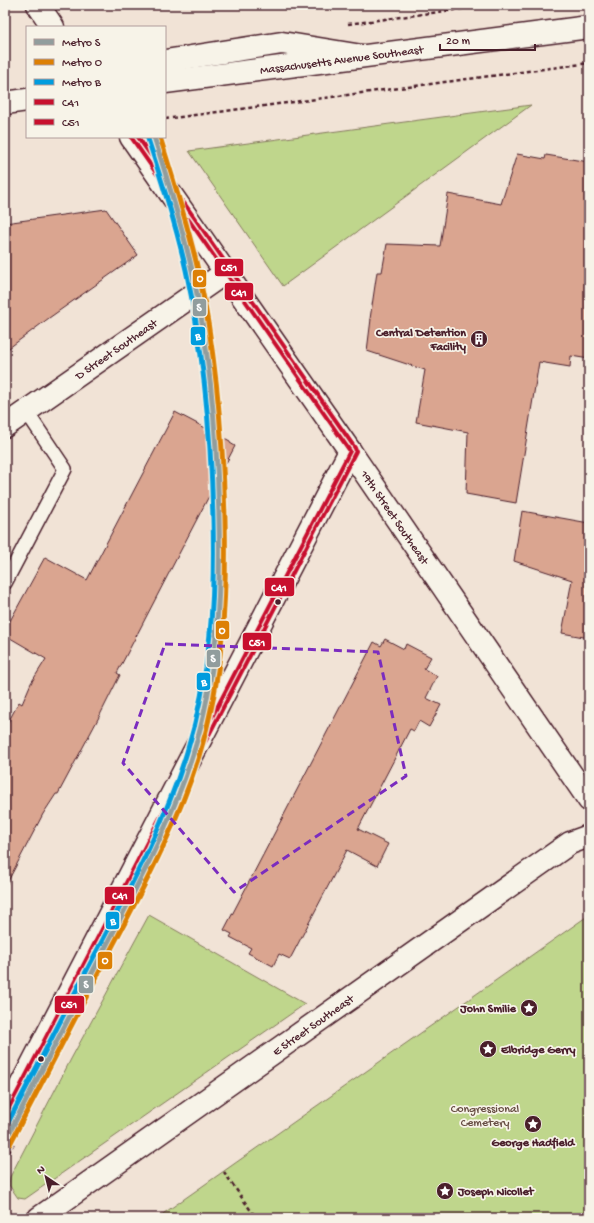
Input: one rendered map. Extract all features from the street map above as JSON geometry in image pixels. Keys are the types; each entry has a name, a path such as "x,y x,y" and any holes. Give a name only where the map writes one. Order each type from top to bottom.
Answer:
{"street":[{"path":"38,5 52,26"},
{"name":"Massachusetts Avenue Southeast","path":"166,82 589,27"},
{"path":"166,61 282,44 362,56"},
{"path":"5,103 26,100"},
{"name":"19th Street Southeast","path":"132,138 350,451 589,800"},
{"name":"D Street Southeast","path":"5,426 226,272"},
{"path":"5,1116 350,451"},
{"name":"E Street Southeast","path":"39,1218 570,843 589,836"}],"lane":[{"path":"5,583 65,469 26,411"}],"path":[{"path":"340,25 491,5"},
{"path":"166,119 589,63"},
{"path":"224,1172 256,1218"}],"highlighted area":[{"path":"165,644 378,652 406,776 234,892 123,763"}],"green space":[{"path":"531,105 283,286 189,151"},
{"path":"149,915 305,1004 25,1199 18,1198 9,1185 10,1177 71,1059"},
{"name":"Congressional Cemetery","path":"589,915 589,1218 157,1218"}],"building":[{"name":"Central Detention Facility","path":"517,154 545,159 546,155 589,162 589,359 571,356 570,367 539,362 516,503 466,494 468,432 416,422 425,370 367,351 377,272 382,272 387,244 440,246 448,194 501,204"},
{"path":"106,209 138,255 5,351 5,223"},
{"path":"175,412 230,441 230,443 235,446 117,673 120,675 99,717 58,794 56,794 43,814 5,887 5,728 19,702 22,704 31,683 46,659 5,635 5,630 45,557 87,580"},
{"path":"522,511 589,523 589,638 562,633 572,580 514,561"},
{"path":"385,639 404,649 406,644 431,657 424,669 437,676 426,698 441,705 429,727 419,721 414,731 410,729 358,829 388,844 377,866 347,850 290,959 279,954 273,966 248,953 251,948 230,937 232,934 224,930 374,642 381,646"}],"metro line":[{"name":"S","path":"5,1141 128,904 164,831 193,754 201,725 212,667 216,637 219,578 218,487 212,393 204,331 192,270 170,187 154,138"},
{"name":"O","path":"10,1144 170,833 199,756 207,727 218,668 222,639 225,579 224,488 218,394 210,332 198,270 176,187 160,138"},
{"name":"B","path":"5,1128 124,900 159,827 179,777 187,752 195,723 206,665 210,636 213,578 212,488 206,393 198,331 186,270 164,187 148,139"}],"transit line":[{"name":"C41","path":"5,1116 350,451 132,138"},
{"name":"C51","path":"10,1119 356,451 139,138"}],"place":[{"name":"Central Detention Facility","path":"479,339"},
{"name":"John Smilie","path":"529,1008"},
{"name":"Elbridge Gerry","path":"488,1049"},
{"name":"George Hadfield","path":"533,1124"},
{"name":"Joseph Nicollet","path":"445,1191"}]}
